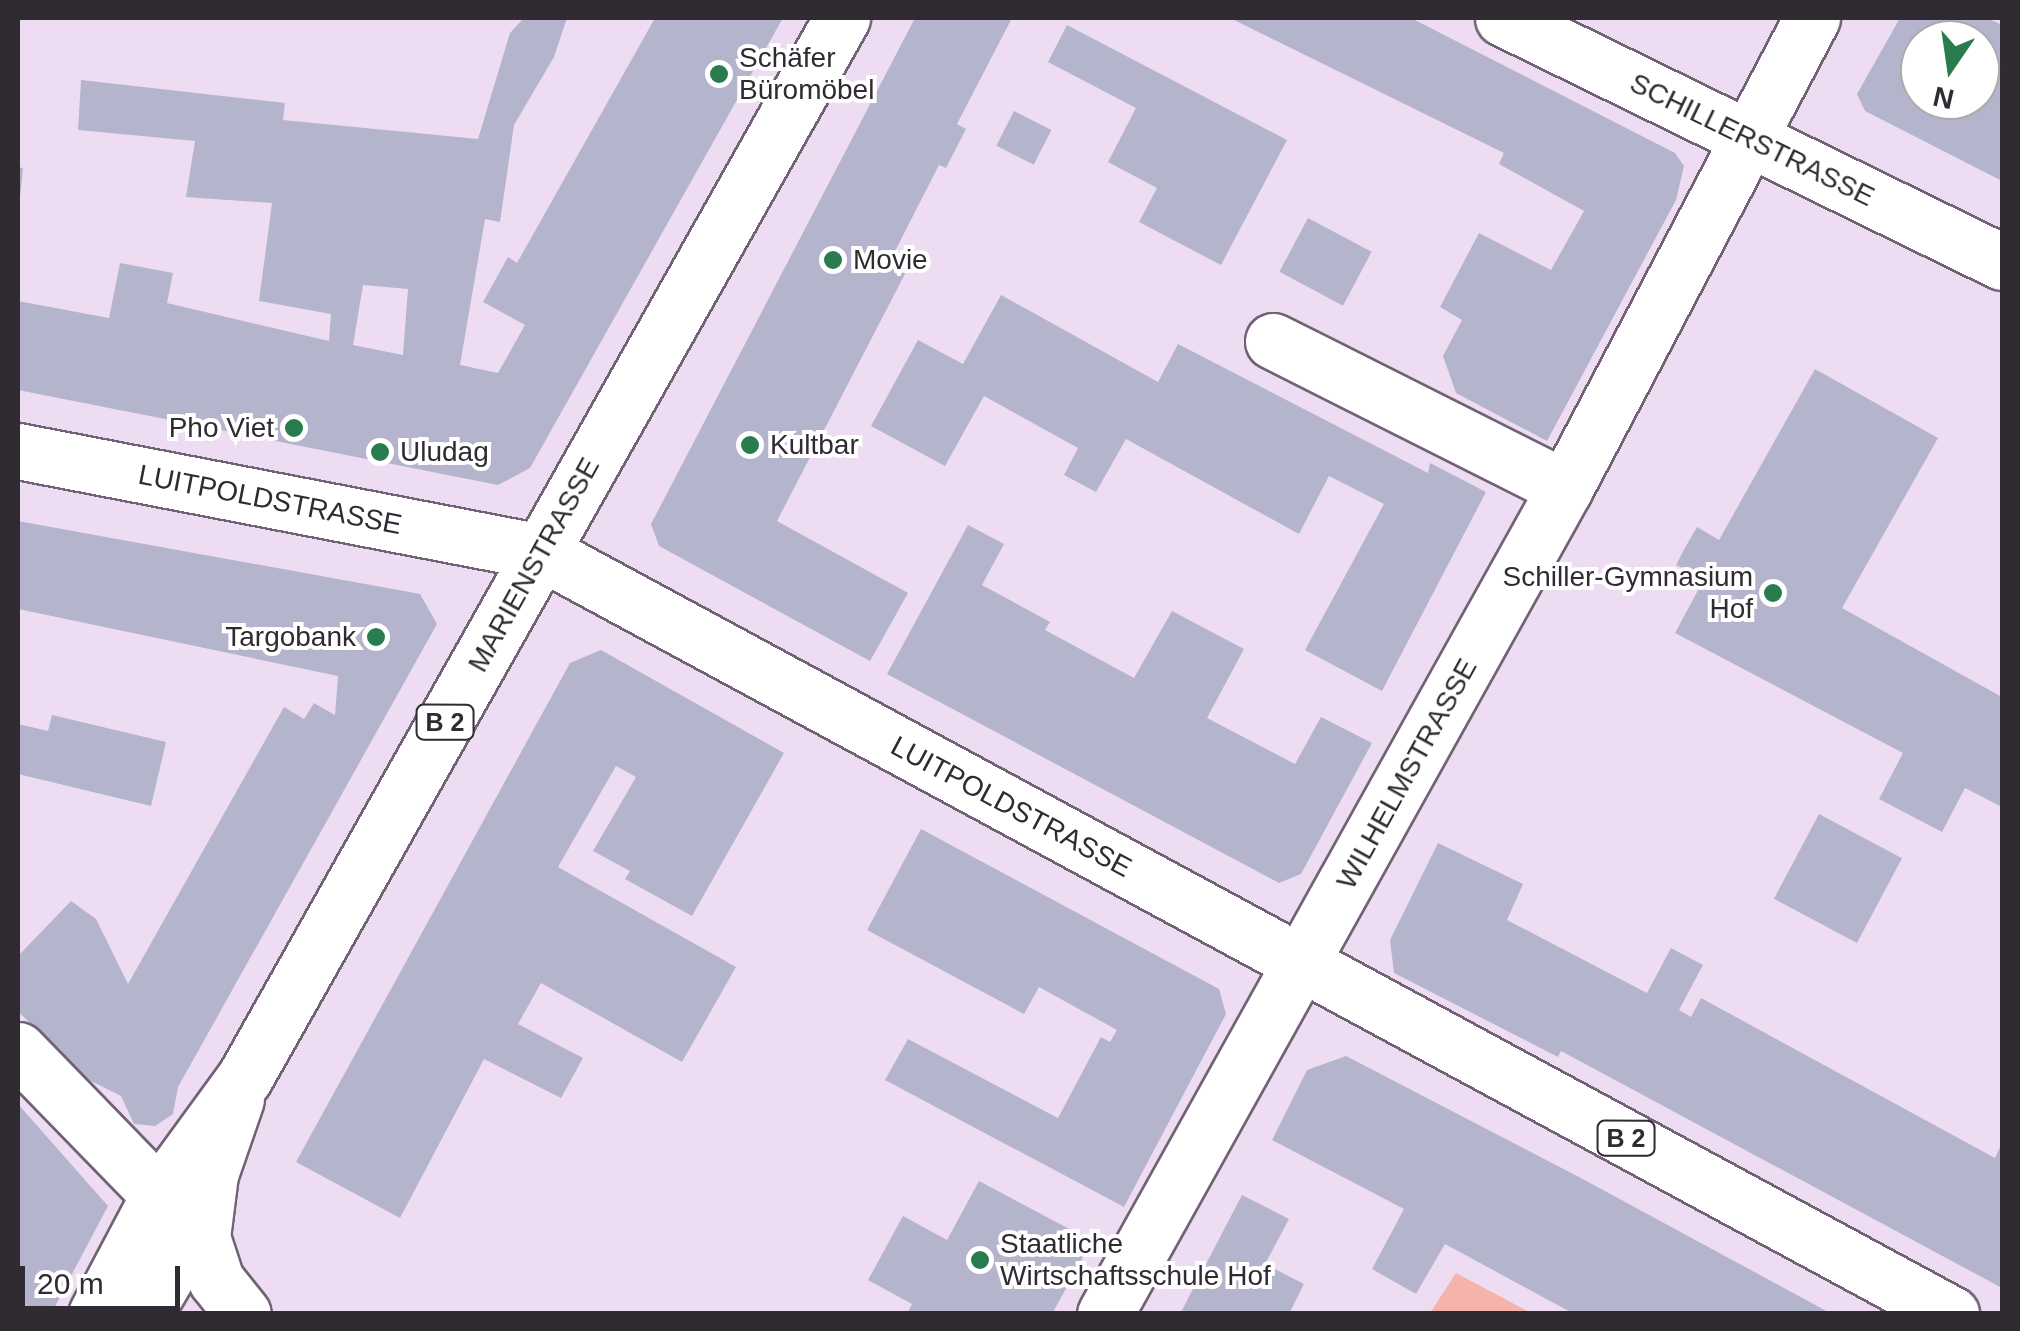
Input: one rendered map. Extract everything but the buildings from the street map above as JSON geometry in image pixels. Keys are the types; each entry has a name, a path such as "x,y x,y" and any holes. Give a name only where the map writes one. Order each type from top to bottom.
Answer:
{"main road":[{"name":"MARIENSTRASSE","path":"96,1314 181,1206 244,1077 842,18"},
{"name":"SCHILLERSTRASSE","path":"1503,18 2002,262"},
{"name":"WILHELMSTRASSE","path":"1106,1314 1565,488 1812,18"},
{"path":"1274,341 1565,488"},
{"name":"LUITPOLDSTRASSE","path":"18,451 541,552 1951,1314"},
{"path":"18,1050 181,1206 206,1260 243,1314"},
{"path":"144,1314 181,1206"}],"shaded area":[{"path":"1456,1273 1531,1313 1430,1313"}],"place":[{"name":"Schäfer Büromöbel","path":"719,74"},
{"name":"Movie","path":"833,260"},
{"name":"Pho Viet","path":"294,428"},
{"name":"Kultbar","path":"750,445"},
{"name":"Uludag","path":"380,452"},
{"name":"Schiller-Gymnasium Hof","path":"1773,593"},
{"name":"Targobank","path":"376,637"},
{"name":"Staatliche Wirtschaftsschule Hof","path":"980,1260"}]}
